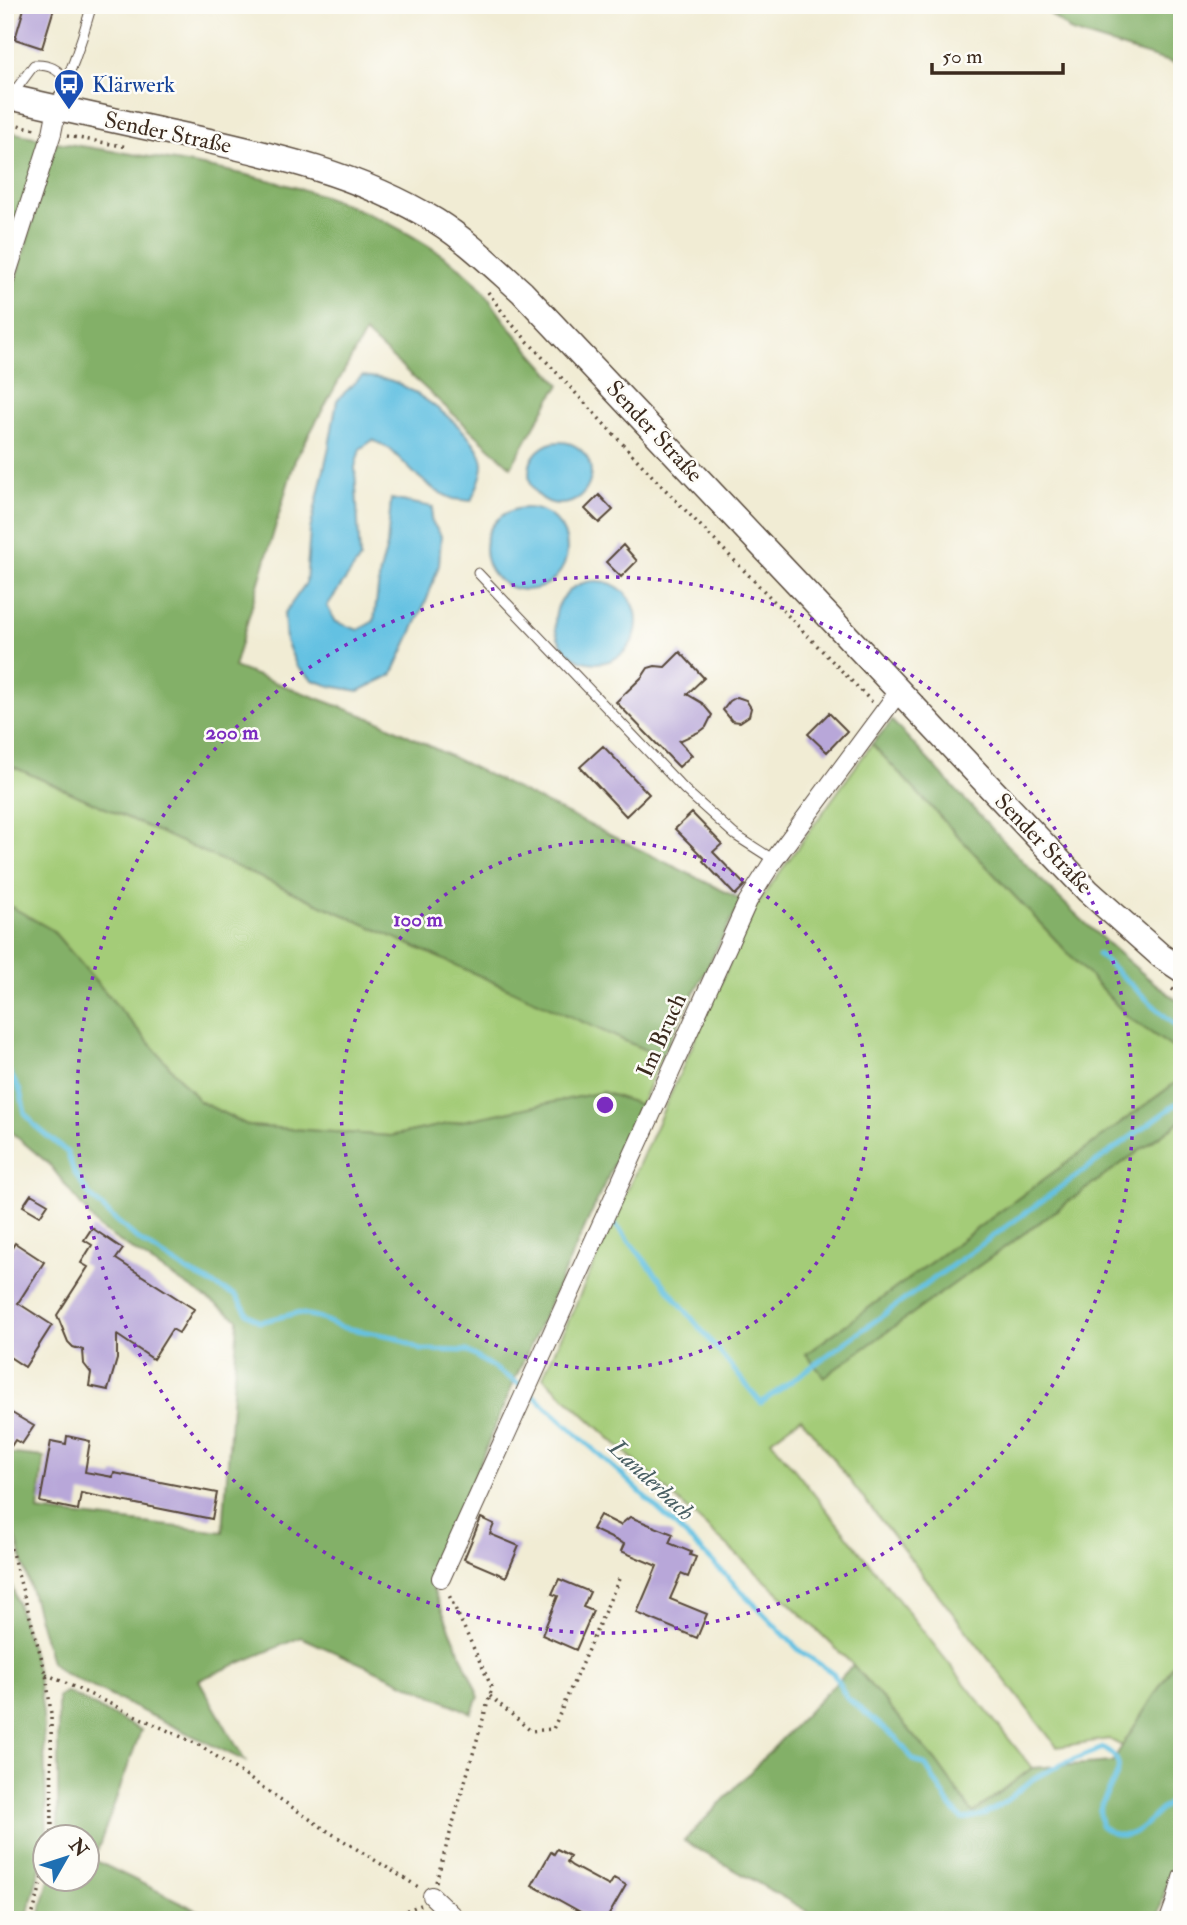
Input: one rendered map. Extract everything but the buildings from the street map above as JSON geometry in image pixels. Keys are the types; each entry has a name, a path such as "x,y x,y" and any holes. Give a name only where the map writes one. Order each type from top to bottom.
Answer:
{"main road":[{"name":"Sender Straße","path":"7,97 270,155 316,168 387,195 437,222 522,292 1088,891 1161,956 1176,979"}],"street":[{"path":"5,280 52,133 55,108"},
{"name":"Im Bruch","path":"441,1578 748,901 774,860 900,690"},
{"path":"1169,1920 1182,1878"},
{"path":"432,1896 457,1920"}],"lane":[{"path":"55,108 80,49 90,11 89,5"},
{"path":"7,97 34,65 46,64 61,73 67,81"},
{"path":"478,573 691,796 735,835 774,860"}],"path":[{"path":"5,122 133,148"},
{"path":"483,285 509,321 638,461 883,713"},
{"path":"1176,979 1182,996"},
{"path":"5,1528 46,1674 51,1714 52,1824"},
{"path":"380,1920 421,1905 432,1896 492,1688 441,1578"},
{"path":"490,1696 531,1731 553,1729 619,1579"},
{"path":"46,1674 201,1746 326,1830 432,1896"},
{"path":"32,1920 39,1894"}],"green space":[{"path":"1051,5 1168,5 1182,10 1182,66 1072,32 1049,13"},
{"path":"5,131 44,139 5,258"},
{"path":"56,142 164,159 270,180 321,195 371,215 419,240 465,272 483,290 514,333 560,385 511,467 365,333 295,460 234,667 381,722 742,900 661,1057 5,763 5,316"},
{"path":"892,721 995,833 1067,905 1142,973 1182,1004 1182,1054 1128,1017 872,744"},
{"path":"872,744 1128,1017 1182,1054 1182,1078 806,1354 824,1377 1182,1120 1182,1651 1122,1746 1109,1739 1057,1747 801,1418 771,1440 1032,1768 973,1813 936,1761 853,1665 781,1595 543,1377 755,907"},
{"path":"5,763 661,1057 641,1105 603,1092 390,1136 249,1126 199,1101 52,930 10,906 5,835"},
{"path":"10,906 52,930 199,1101 249,1126 390,1136 603,1092 641,1105 515,1379 430,1582 479,1697 471,1713 301,1637 199,1680 245,1761 61,1672 51,1662 5,1499 5,1453 44,1457 38,1511 223,1532 238,1319 99,1228 49,1164 5,1127 5,933"},
{"path":"1182,1078 1182,1120 824,1377 806,1354"},
{"path":"5,1562 37,1670 43,1714 47,1824 32,1824 33,1894 26,1920 5,1920"},
{"path":"1182,1651 1182,1787 1174,1857 1157,1920 823,1920 684,1841 853,1665 936,1761 973,1813 1032,1768 1112,1762"},
{"path":"67,1692 141,1730 102,1838 102,1824 58,1824 58,1697"},
{"path":"102,1864 217,1920 38,1920 45,1894 102,1894"}],"water":[{"path":"362,376 389,380 430,403 472,441 483,465 471,501 453,499 436,491 390,449 373,440 360,449 355,467 360,559 327,606 336,622 358,630 374,621 380,572 387,546 391,499 433,507 431,520 441,536 439,565 427,599 392,675 359,691 313,680 297,667 286,641 284,614 306,583 310,530 337,400"},
{"path":"560,442 582,451 591,473 582,495 560,504 538,495 529,473 538,451"},
{"path":"526,508 542,511 555,520 564,533 567,549 564,565 555,578 542,587 526,590 510,587 497,578 488,565 485,549 488,533 497,520 510,511"},
{"path":"596,581 612,584 625,593 634,606 637,622 634,638 625,651 612,660 596,663 580,660 567,651 558,638 555,622 558,606 567,593 580,584"}],"waterway":[{"path":"1071,10 1072,5"},
{"path":"1098,954 1182,1032"},
{"name":"Landerbach","path":"5,1071 10,1073 20,1091 25,1113 34,1125 67,1152 74,1172 89,1195 139,1240 189,1272 236,1296 248,1314 260,1322 297,1313 318,1317 340,1327 395,1337 421,1350 467,1351 533,1395 702,1551 800,1651 833,1673 847,1698 896,1738 913,1759 926,1766 951,1807 962,1819 996,1808 1042,1774 1103,1748 1113,1755 1118,1762 1118,1769 1100,1809 1101,1826 1114,1834 1126,1835 1135,1832 1161,1809 1182,1798"},
{"path":"615,1224 761,1403 1182,1100"}],"place":[{"name":"Klärwerk","path":"69,111"}]}
